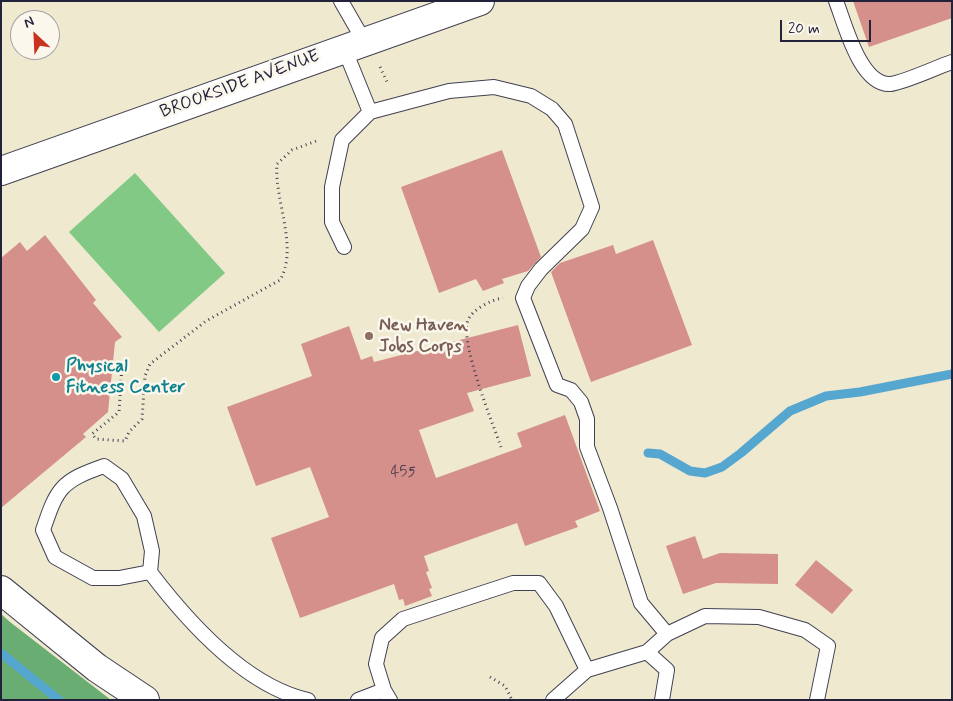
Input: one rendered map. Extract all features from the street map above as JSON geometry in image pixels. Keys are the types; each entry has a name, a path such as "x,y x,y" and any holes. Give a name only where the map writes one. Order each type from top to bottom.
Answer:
{"street":[{"name":"BROOKSIDE AVENUE","path":"1,171 480,1"},
{"path":"1,590 97,668 145,700"}],"lane":[{"path":"341,1 370,112"},
{"path":"836,1 862,66 876,80 890,84 952,62"},
{"path":"344,247 332,222 332,187 342,140 370,112 397,103 449,91 494,87 531,96 552,110 564,124 592,207 582,229 541,269 528,286 523,298 557,385 571,390 581,402 588,419 588,447 641,603 667,634"},
{"path":"150,572 119,578 93,578 55,557 43,530 54,498 75,477 104,466 122,478 144,516 152,551 150,572 174,604 225,653 262,681 292,696 308,700"},
{"path":"358,700 387,695 376,664 382,638 403,620 513,583 539,583 556,606 587,670"},
{"path":"553,700 587,670 648,652 667,634 705,616 759,617 805,630 828,646 817,700"},
{"path":"648,652 667,670 662,700"}],"path":[{"path":"354,45 380,65 397,103"},
{"path":"122,366 119,412 92,434 96,439 125,441 129,432 142,419 145,376 150,364 206,321 280,280 287,268 287,244 276,182 277,164 292,150 319,140 342,140"},
{"path":"500,447 472,361 467,332 468,320 476,310 498,298 523,298"},
{"path":"490,677 505,686 512,700"}],"green space":[{"path":"135,173 225,273 159,332 69,232"},
{"path":"1,614 10,622 111,700 1,700"}],"building":[{"path":"853,1 952,1 952,18 869,47"},
{"path":"502,150 541,257 528,271 502,279 504,283 483,291 476,279 439,293 401,187"},
{"name":"Physical Fitness Center","path":"45,235 96,300 93,303 122,337 115,342 108,412 83,434 86,437 1,508 1,258 20,242 27,251"},
{"path":"653,240 692,345 591,382 551,272 560,263 613,245 616,254"},
{"path":"518,325 531,376 467,393 474,411 419,430 436,478 522,447 517,433 565,415 600,511 575,521 578,527 525,546 517,523 424,556 429,571 426,572 432,588 429,589 432,596 405,606 403,599 399,600 394,584 300,618 271,538 329,517 310,467 256,486 227,407 312,376 301,344 349,326 361,360 372,356 374,362"},
{"path":"695,536 703,559 720,553 778,554 778,584 716,583 683,594 666,546"},
{"path":"816,560 853,590 832,614 795,585"}],"waterway":[{"path":"648,453 660,454 690,471 705,473 722,467 790,411 826,396 860,392 952,374"},
{"path":"1,653 59,700"}],"place":[{"name":"New Haven Jobs Corps","path":"369,336"},
{"name":"Physical Fitness Center","path":"56,377"}]}
